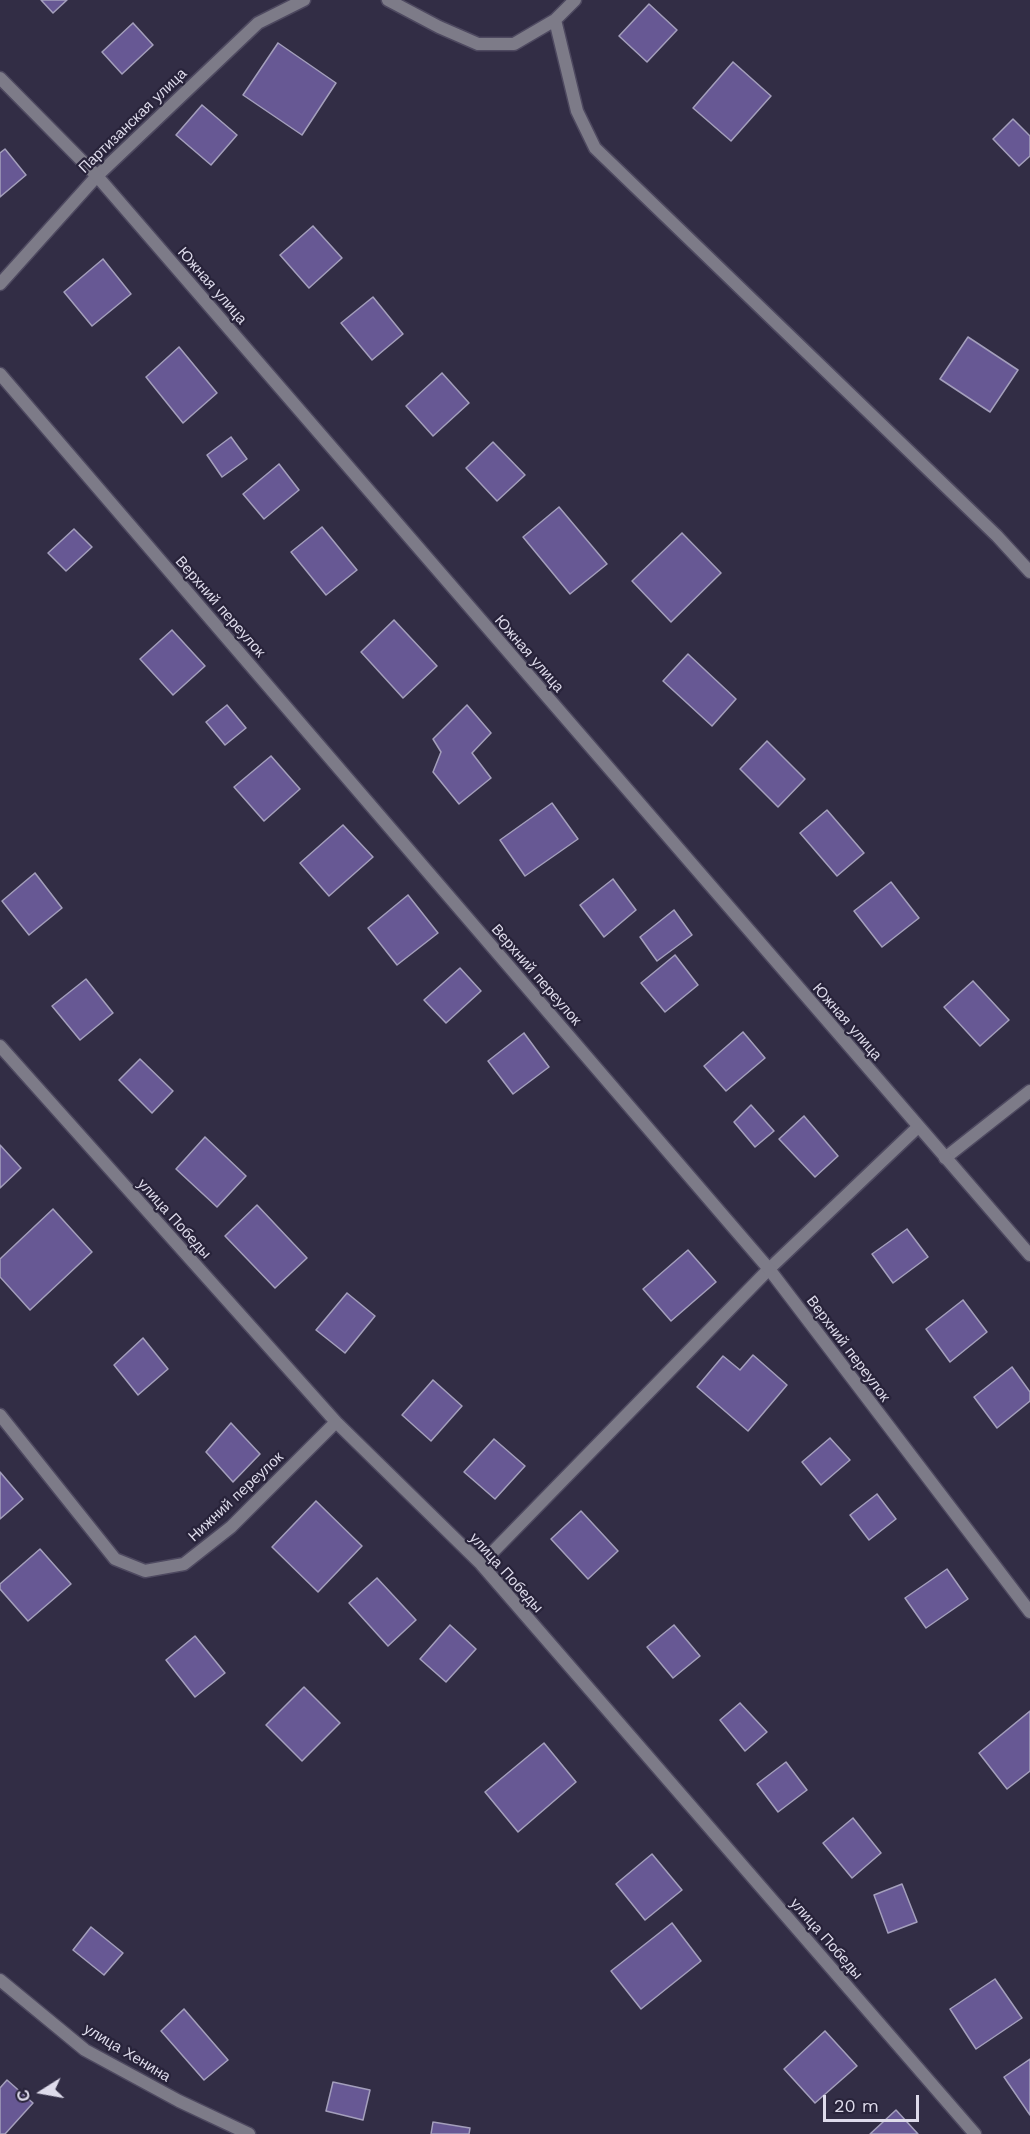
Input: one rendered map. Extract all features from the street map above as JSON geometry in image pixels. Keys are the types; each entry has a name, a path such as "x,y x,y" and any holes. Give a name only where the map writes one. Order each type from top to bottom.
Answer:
{"street":[{"name":"Партизанская улица","path":"0,284 97,176 258,23 304,0"},
{"path":"388,0 478,44 514,44 555,20 575,0"},
{"path":"555,20 577,111 595,148 997,536 1030,572"},
{"name":"Южная улица","path":"0,78 97,176 1030,1255"},
{"name":"Верхний переулок","path":"0,374 769,1269 1030,1612"},
{"name":"улица Победы","path":"0,1046 336,1422 481,1564 975,2134"},
{"path":"945,1158 1030,1091"},
{"path":"481,1564 769,1269 918,1127"},
{"name":"Нижний переулок","path":"0,1415 115,1559 145,1571 184,1564 231,1527 336,1422"},
{"name":"улица Хенина","path":"0,1980 85,2050 179,2101 249,2134"}],"building":[{"path":"41,0 67,0 53,13"},
{"path":"649,4 677,30 647,62 619,36"},
{"path":"133,23 153,45 122,74 102,52"},
{"path":"278,43 336,83 302,135 243,95"},
{"path":"733,62 771,96 731,141 693,108"},
{"path":"202,105 237,135 211,165 176,135"},
{"path":"1013,119 1030,136 1030,156 1019,166 993,139"},
{"path":"5,149 26,175 0,197 0,153"},
{"path":"313,226 342,258 309,288 280,255"},
{"path":"103,259 131,294 92,326 64,292"},
{"path":"373,297 403,334 372,360 341,323"},
{"path":"968,337 1018,370 990,412 940,379"},
{"path":"179,347 217,393 183,423 146,377"},
{"path":"442,373 469,403 433,436 406,406"},
{"path":"231,437 247,459 222,477 207,455"},
{"path":"493,442 525,475 497,501 466,468"},
{"path":"279,464 299,490 264,519 243,494"},
{"path":"559,507 607,564 570,594 523,537"},
{"path":"322,527 357,570 326,595 291,552"},
{"path":"74,529 92,547 66,571 48,553"},
{"path":"682,533 721,573 671,622 632,581"},
{"path":"394,620 437,666 403,698 361,652"},
{"path":"172,630 205,666 173,695 140,659"},
{"path":"688,654 736,699 712,726 663,681"},
{"path":"227,705 246,728 225,745 206,722"},
{"path":"467,705 491,733 472,753 491,778 459,804 433,772 441,752 433,739"},
{"path":"767,741 805,779 778,807 740,769"},
{"path":"271,756 300,789 264,821 234,787"},
{"path":"552,803 578,839 525,876 500,840"},
{"path":"827,810 864,853 837,876 800,833"},
{"path":"343,825 373,857 329,896 300,863"},
{"path":"35,873 62,908 29,935 2,901"},
{"path":"613,879 636,910 604,937 580,905"},
{"path":"891,882 919,918 882,947 854,911"},
{"path":"408,895 438,933 397,965 368,928"},
{"path":"674,910 692,935 657,961 640,937"},
{"path":"675,955 698,985 665,1012 641,983"},
{"path":"460,968 481,991 446,1023 424,1000"},
{"path":"86,979 113,1013 80,1040 52,1006"},
{"path":"973,981 1009,1020 980,1046 944,1007"},
{"path":"743,1032 765,1058 726,1091 704,1066"},
{"path":"524,1033 549,1067 513,1094 488,1061"},
{"path":"140,1059 173,1091 152,1113 119,1080"},
{"path":"751,1105 774,1131 755,1147 734,1122"},
{"path":"804,1116 838,1156 815,1177 779,1139"},
{"path":"205,1137 246,1176 217,1207 176,1169"},
{"path":"0,1145 21,1168 0,1188"},
{"path":"257,1205 307,1258 275,1288 225,1236"},
{"path":"53,1209 92,1252 30,1310 0,1277 0,1259"},
{"path":"907,1229 928,1257 893,1283 872,1254"},
{"path":"688,1250 716,1282 671,1321 643,1289"},
{"path":"347,1293 375,1316 345,1353 316,1330"},
{"path":"963,1300 987,1332 950,1362 926,1329"},
{"path":"143,1338 168,1369 138,1395 114,1365"},
{"path":"753,1355 787,1385 748,1431 697,1387 723,1356 740,1370"},
{"path":"1012,1367 1030,1392 1030,1401 997,1428 974,1397"},
{"path":"433,1380 462,1406 431,1441 402,1415"},
{"path":"231,1423 260,1454 233,1482 206,1452"},
{"path":"830,1438 850,1460 821,1485 802,1462"},
{"path":"494,1439 525,1466 495,1499 464,1472"},
{"path":"0,1472 23,1499 0,1519"},
{"path":"877,1494 896,1519 869,1540 850,1515"},
{"path":"316,1501 362,1546 318,1592 272,1547"},
{"path":"581,1511 618,1551 588,1579 551,1539"},
{"path":"40,1549 71,1584 28,1621 0,1589 0,1584"},
{"path":"947,1569 968,1599 926,1628 905,1598"},
{"path":"377,1578 416,1620 388,1646 349,1603"},
{"path":"450,1625 476,1649 446,1682 420,1659"},
{"path":"674,1625 700,1656 673,1678 647,1647"},
{"path":"195,1636 225,1673 195,1697 166,1660"},
{"path":"304,1687 340,1723 302,1761 266,1725"},
{"path":"740,1703 767,1732 745,1751 720,1720"},
{"path":"1030,1711 1030,1771 1007,1789 979,1753"},
{"path":"544,1743 576,1782 518,1832 485,1792"},
{"path":"786,1762 807,1790 778,1812 757,1784"},
{"path":"853,1818 881,1853 852,1878 823,1843"},
{"path":"652,1854 682,1890 645,1920 616,1884"},
{"path":"902,1884 917,1922 888,1933 874,1895"},
{"path":"672,1923 701,1961 641,2009 611,1971"},
{"path":"91,1927 123,1953 104,1975 73,1950"},
{"path":"995,1979 1022,2018 976,2049 950,2009"},
{"path":"184,2009 228,2060 204,2080 161,2031"},
{"path":"825,2031 857,2066 815,2103 784,2069"},
{"path":"1030,2059 1030,2115 1004,2077"},
{"path":"7,2080 33,2103 5,2134 0,2134 0,2088"},
{"path":"333,2082 370,2090 363,2120 326,2111"},
{"path":"896,2110 918,2134 870,2134"},
{"path":"433,2122 470,2128 469,2134 431,2134"}]}
